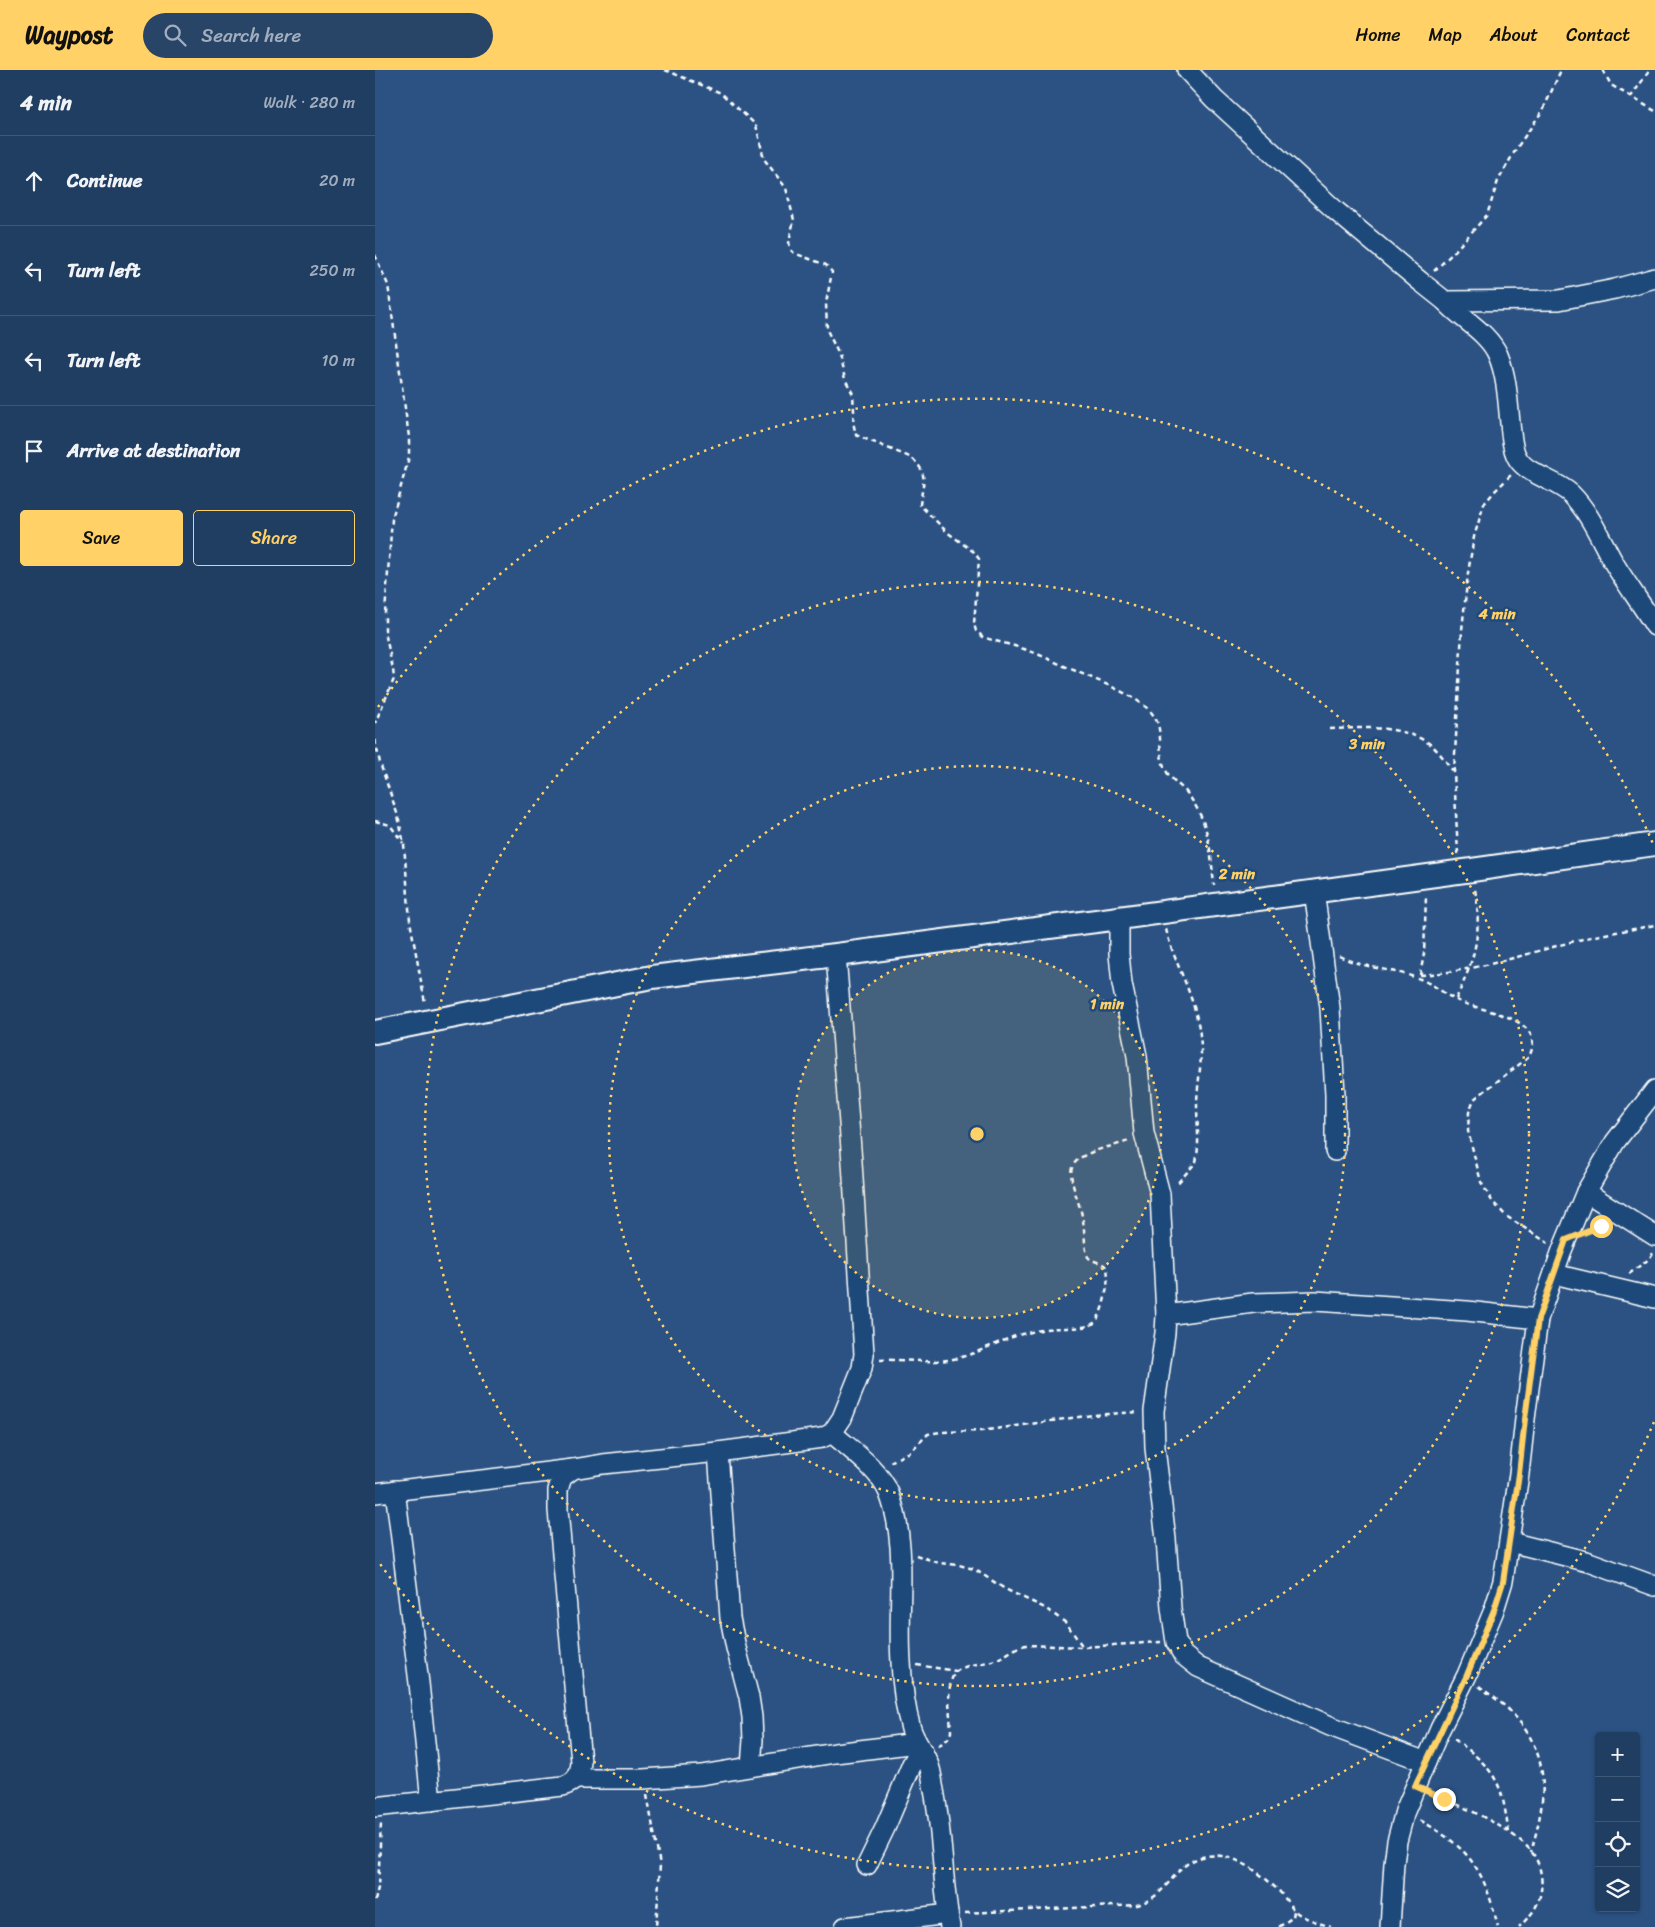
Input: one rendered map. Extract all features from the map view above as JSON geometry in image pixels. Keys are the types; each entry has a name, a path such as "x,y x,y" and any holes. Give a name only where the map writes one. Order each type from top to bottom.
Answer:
{"street":[{"path":"1187,70 1213,99 1336,211 1445,300 1454,311 1483,334 1497,352 1504,372 1513,445 1517,458 1525,467 1561,486 1578,502 1592,522 1615,565 1655,626"},
{"path":"1445,300 1559,300 1615,289 1655,278"},
{"path":"375,1032 652,977 1119,918 1655,844"},
{"path":"1313,891 1330,1008 1333,1047 1335,1151"},
{"path":"1119,918 1119,954 1122,984 1137,1056 1144,1133 1160,1194 1162,1210 1166,1316 1154,1412 1155,1448 1176,1642 1183,1655 1198,1667 1330,1726 1426,1762"},
{"path":"375,1493 813,1440 832,1433 842,1418 857,1381 863,1360 852,1162 835,955"},
{"path":"1390,1927 1394,1863 1397,1841 1405,1811 1440,1729 1467,1675 1494,1610 1503,1582 1510,1542 1538,1319 1564,1245 1586,1192 1615,1142 1655,1090"},
{"path":"1586,1192 1655,1236"},
{"path":"1554,1274 1655,1298"},
{"path":"1166,1316 1253,1303 1315,1302 1467,1311 1538,1319"},
{"path":"832,1433 876,1471 888,1492 896,1517 899,1542 901,1662 911,1728 929,1764 934,1787 942,1842 949,1921 845,1927"},
{"path":"718,1452 730,1618 752,1717 751,1766"},
{"path":"378,1807 563,1786 571,1784 577,1779 581,1771 581,1762 558,1510 558,1490 562,1477 573,1470"},
{"path":"395,1490 427,1753 431,1801"},
{"path":"1510,1542 1589,1562 1655,1586"},
{"path":"577,1779 643,1779 701,1775 835,1752 920,1748"},
{"path":"867,1865 920,1748"}],"path":[{"path":"665,70 721,93 756,125 764,159 786,188 794,220 789,241 790,249 794,253 826,265 832,272 827,303 827,330 839,356 845,379 853,394 855,411 853,422 856,435 912,458 919,465 924,481 920,506 947,532 974,552 979,559 974,624 976,631 983,637 1042,655 1114,688 1143,704 1155,716 1160,730 1159,747 1162,762 1169,774 1185,791 1200,812 1208,831 1217,904"},
{"path":"1421,282 1453,253 1487,216 1498,181 1516,149 1543,110 1561,70"},
{"path":"1603,70 1611,85 1630,98 1655,111"},
{"path":"1630,98 1650,70"},
{"path":"375,255 388,285 409,437 409,457 392,519 385,613 385,632 394,679 375,722"},
{"path":"1455,1000 1470,968 1475,951 1478,921 1477,905 1465,871 1454,772 1465,595 1474,537 1484,504 1504,482 1525,467"},
{"path":"1330,729 1386,728 1408,734 1431,745 1454,772"},
{"path":"375,740 379,762 398,816 404,844 412,930 429,1022"},
{"path":"375,821 390,825 404,844"},
{"path":"1420,977 1424,954 1426,920 1425,877"},
{"path":"1162,1210 1178,1182 1196,1162 1198,1143 1197,1104 1201,1052 1200,1031 1191,997 1169,942 1164,912"},
{"path":"1322,948 1367,967 1420,977 1500,963 1595,936 1655,925"},
{"path":"1420,977 1455,1000 1500,1014 1518,1022 1528,1030 1532,1038 1533,1047 1529,1057 1474,1099 1469,1112 1468,1131 1481,1182 1492,1201 1506,1216 1530,1232 1564,1245 1625,1216"},
{"path":"863,1360 948,1360 980,1351 1007,1339 1027,1333 1052,1328 1088,1326 1095,1323 1101,1314 1105,1298 1107,1269 1104,1264 1090,1259 1087,1255 1085,1228 1071,1178 1071,1169 1076,1160 1094,1151 1122,1143 1144,1133"},
{"path":"1605,1285 1636,1270 1655,1251"},
{"path":"876,1471 910,1452 929,1434 981,1431 1093,1415 1154,1412"},
{"path":"899,1542 921,1558 974,1569 1005,1589 1045,1608 1066,1624 1083,1647"},
{"path":"901,1662 957,1671 995,1660 1020,1646 1026,1645 1083,1647 1176,1642"},
{"path":"920,1748 942,1745 948,1739 951,1732 950,1687 957,1671"},
{"path":"1467,1675 1512,1713 1532,1738 1539,1756 1543,1777 1542,1798 1538,1826 1531,1852"},
{"path":"1440,1729 1465,1747 1495,1778 1501,1791 1509,1832"},
{"path":"643,1779 654,1826 659,1865 656,1927"},
{"path":"1415,1786 1509,1832 1531,1852 1538,1864 1541,1875 1541,1891 1534,1909 1519,1927"},
{"path":"375,1901 379,1869 378,1807"},
{"path":"1405,1811 1440,1833 1467,1854 1486,1883 1499,1927"},
{"path":"949,1921 1137,1904 1150,1901 1183,1868 1194,1860 1208,1857 1227,1857 1244,1862 1262,1876 1279,1892 1294,1911 1331,1927"},
{"path":"1279,1927 1293,1917 1294,1911"}],"route":[{"path":"1444,1799 1415,1786 1440,1729 1467,1675 1494,1610 1503,1582 1510,1542 1538,1319 1566,1240 1601,1226"}]}
